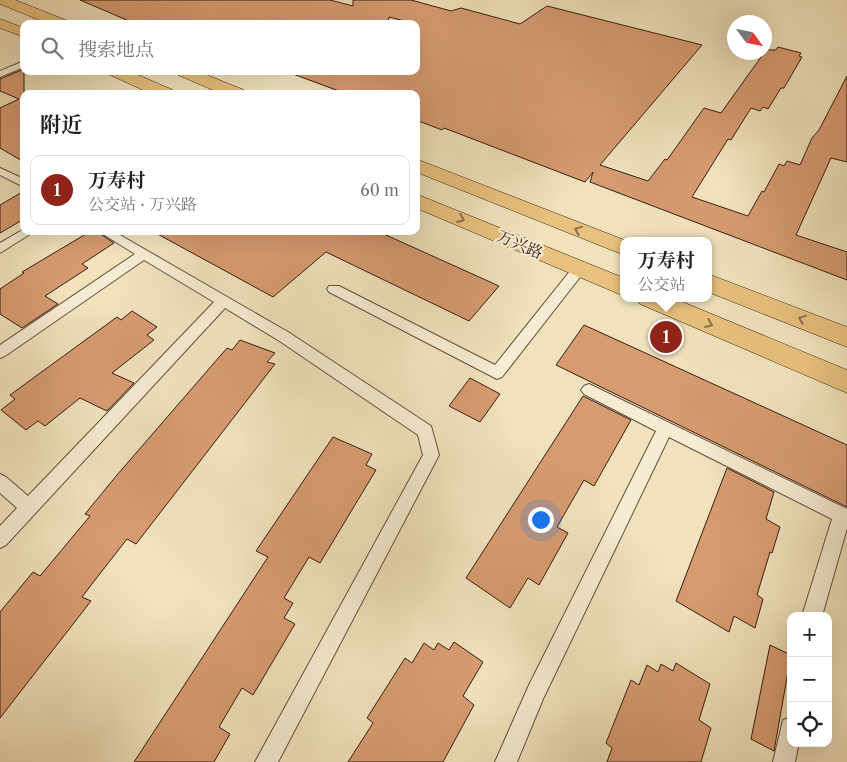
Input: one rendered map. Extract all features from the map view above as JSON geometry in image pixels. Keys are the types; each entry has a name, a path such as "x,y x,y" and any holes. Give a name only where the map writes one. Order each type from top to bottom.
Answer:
{"main road":[{"path":"3,0 53,20"},
{"path":"0,23 20,31"},
{"path":"123,75 158,90"},
{"path":"192,75 228,90"},
{"path":"420,167 620,246"},
{"name":"万兴路","path":"420,202 620,286"},
{"path":"712,284 847,337"},
{"path":"657,302 847,382"}],"lane":[{"path":"0,74 20,66"},
{"path":"3,175 20,182"},
{"path":"0,249 23,235"},
{"path":"111,235 283,336 425,431 431,455 266,762"},
{"path":"0,352 144,254"},
{"path":"334,289 497,373 579,269"},
{"path":"0,539 223,301"},
{"path":"590,390 844,516 813,612"},
{"path":"506,762 536,692 665,428"},
{"path":"3,489 29,508"},
{"path":"784,762 787,747"}],"building":[{"path":"80,0 330,0 353,6 353,0 411,0 451,11 461,8 520,24 547,6 702,45 600,165 648,181 665,159 667,160 704,108 721,113 759,60 772,60 772,50 776,50 778,47 801,53 799,56 802,57 784,88 781,88 768,109 763,107 760,111 751,108 731,140 728,139 692,197 748,216 779,164 784,166 787,161 800,165 812,138 819,130 847,76 847,162 831,158 796,235 847,252 847,280 590,182 593,172 585,182 444,128 442,130 420,122 420,90 336,90 296,75 420,75 420,20 401,20 389,17 389,20 127,20"},
{"path":"20,71 20,75 24,75 24,90 20,90 20,160 0,148 0,108 19,99 0,91 0,79"},
{"path":"20,193 20,221 0,233 0,205"},
{"path":"84,235 102,235 114,243 82,264 88,268 45,296 58,304 22,328 0,314 0,289 24,273 22,272"},
{"path":"159,235 386,235 499,286 469,321 326,252 273,297"},
{"path":"132,311 157,327 147,335 154,340 112,373 134,383 107,411 80,398 45,426 38,421 26,430 1,410 15,399 10,395 117,317 121,320"},
{"path":"584,325 847,445 847,507 556,365"},
{"path":"240,340 275,353 267,362 275,364 136,544 127,539 95,580 82,597 91,601 0,718 0,612 33,572 40,576 90,516 85,514 117,475 227,348 232,350"},
{"path":"470,378 500,394 480,422 449,406"},
{"path":"583,396 631,420 594,486 584,480 557,527 568,533 539,585 528,578 510,608 466,578"},
{"path":"333,437 372,454 366,465 376,470 320,563 309,557 284,598 293,603 284,618 295,624 253,695 242,688 219,727 230,734 214,762 134,762 268,557 256,551"},
{"path":"727,468 774,492 766,519 780,527 757,595 763,599 755,628 734,616 729,632 676,601"},
{"path":"454,642 483,662 463,696 474,705 443,762 348,762 373,723 367,718 405,658 412,663 424,643 434,650 438,643 449,650"},
{"path":"770,645 787,653 787,678 774,751 751,739"},
{"path":"676,663 710,684 699,720 711,728 701,762 607,762 612,748 606,743 631,680 639,685 647,665 658,672 661,664 673,671"}],"place":[{"name":"万寿村","path":"666,337"}]}
